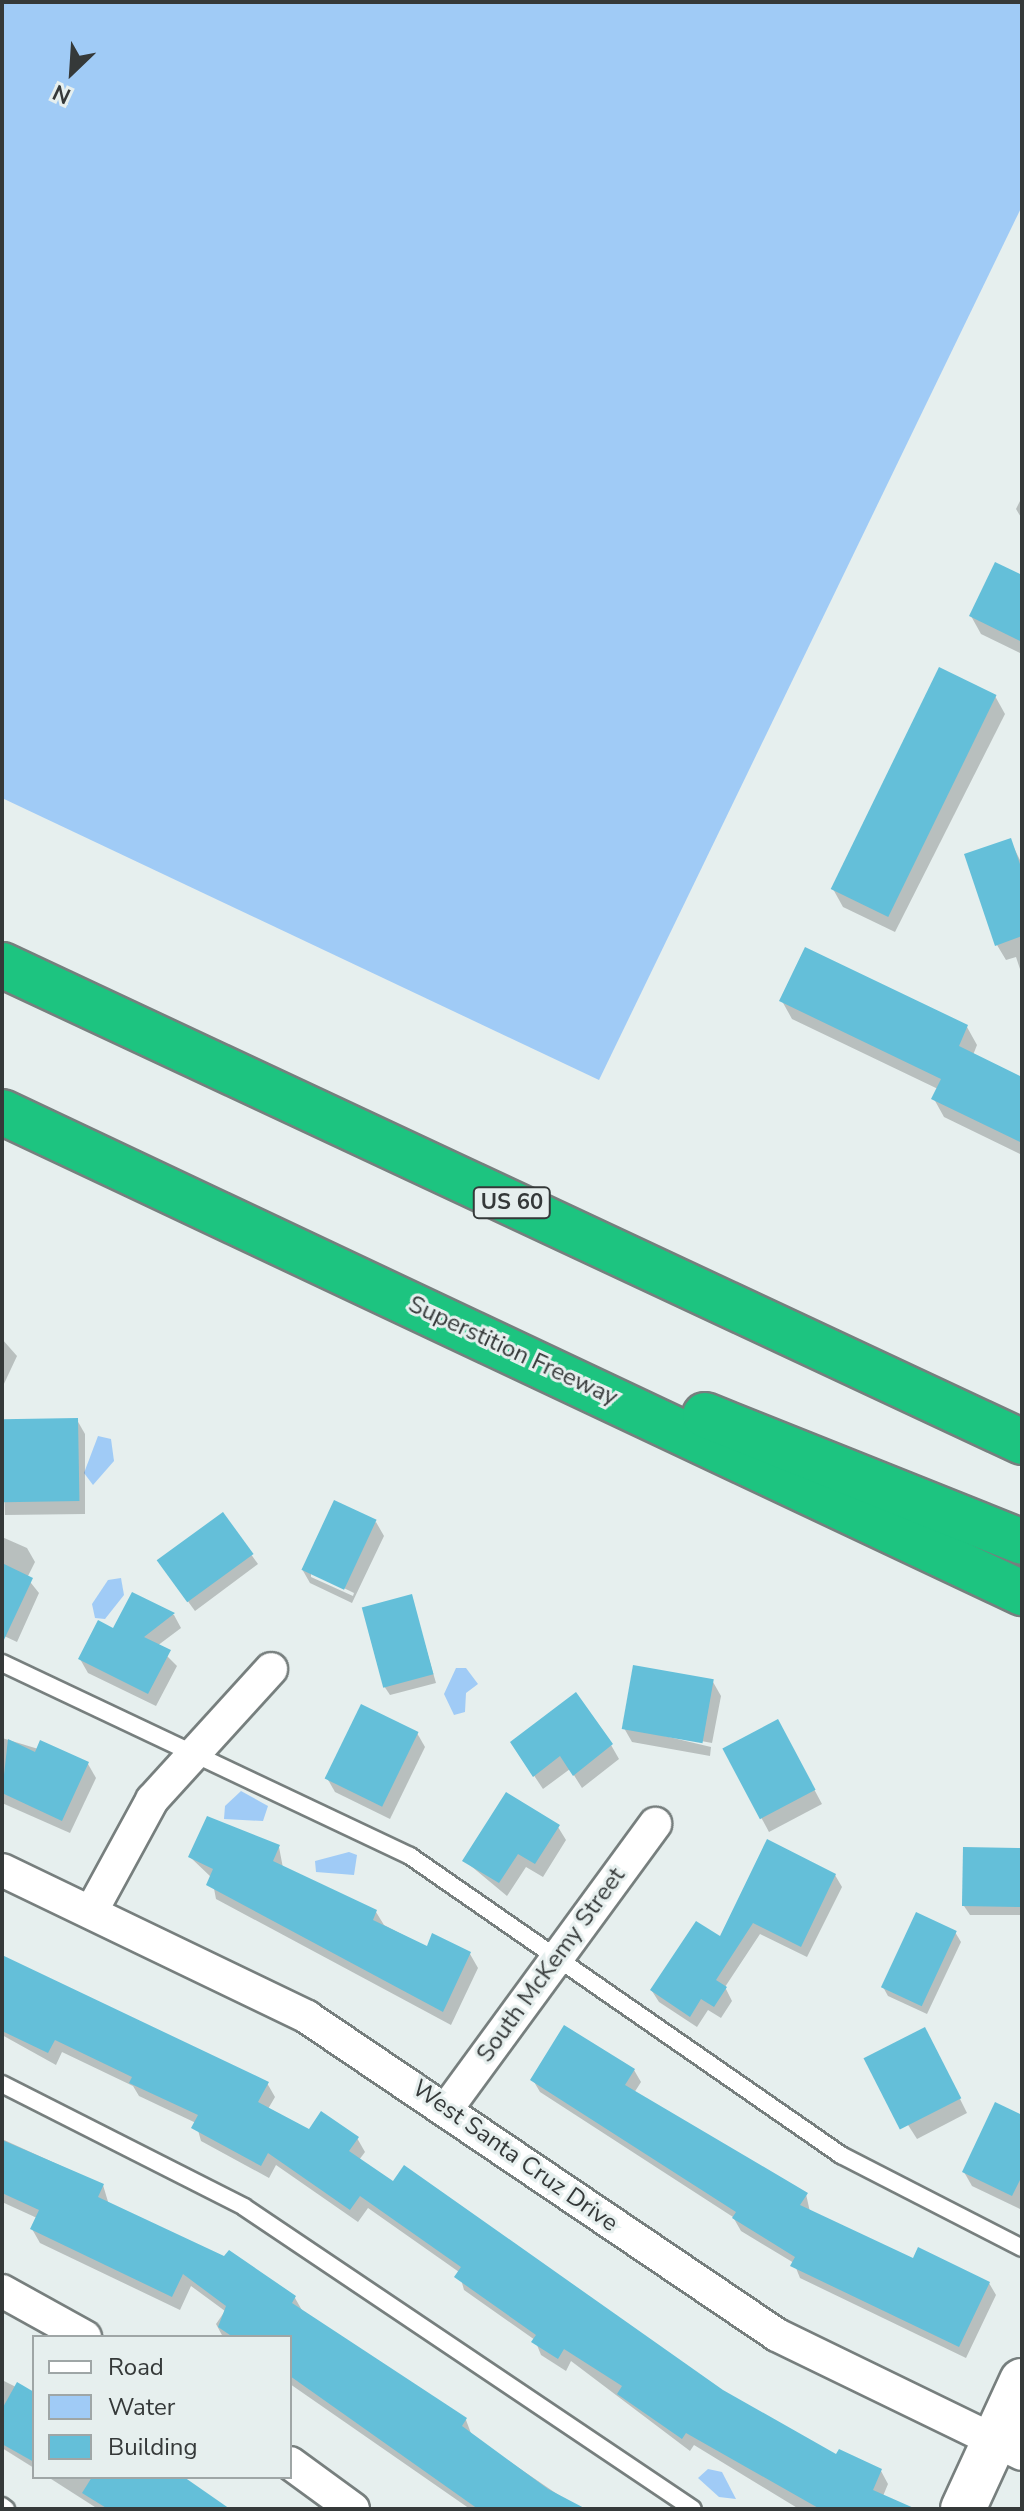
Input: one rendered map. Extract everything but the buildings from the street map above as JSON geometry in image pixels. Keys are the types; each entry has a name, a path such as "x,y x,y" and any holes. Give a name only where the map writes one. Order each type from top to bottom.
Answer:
{"highway":[{"name":"US 60","path":"2,965 1022,1442"},
{"name":"Superstition Freeway","path":"2,1112 1022,1593"},
{"path":"459,1325 797,1447 1022,1542"}],"street":[{"path":"91,1912 152,1800 271,1669"},
{"name":"South McKemy Street","path":"448,2107 655,1824"},
{"name":"West Santa Cruz Drive","path":"2,1870 307,2017 448,2107 777,2335 1008,2448"},
{"path":"2,2291 81,2335"},
{"path":"963,2509 1008,2448 1022,2381"},
{"path":"292,2464 353,2509"}],"lane":[{"path":"2,1663 410,1856 560,1954 841,2155 1022,2248"},
{"path":"2,2084 244,2207 693,2509"}],"water":[{"path":"2,2 1022,2 1022,206 599,1080 2,798"},
{"path":"98,1436 111,1439 114,1461 93,1485 84,1473"},
{"path":"121,1578 124,1595 105,1619 95,1618 92,1604 108,1580"},
{"path":"456,1668 466,1668 478,1684 466,1693 465,1712 454,1715 444,1694"},
{"path":"241,1791 268,1806 263,1821 224,1819 225,1806"},
{"path":"349,1852 357,1855 354,1875 316,1872 315,1861"},
{"path":"708,2469 722,2472 736,2499 719,2497 698,2478"}]}
